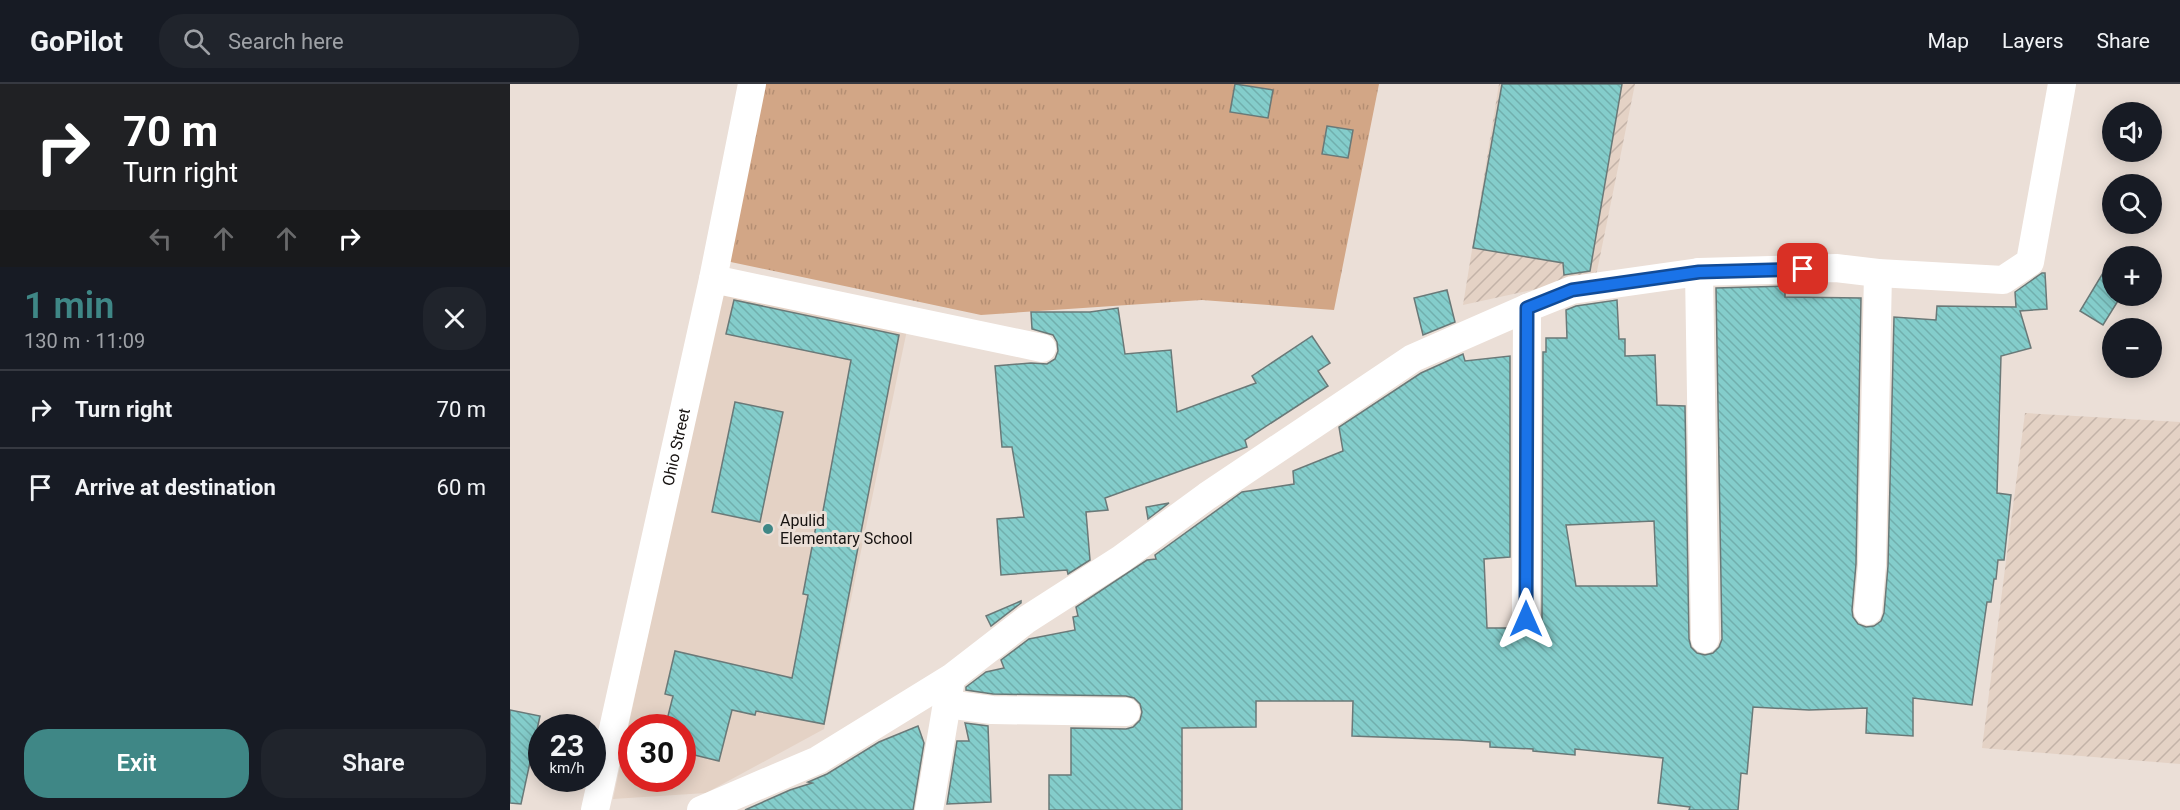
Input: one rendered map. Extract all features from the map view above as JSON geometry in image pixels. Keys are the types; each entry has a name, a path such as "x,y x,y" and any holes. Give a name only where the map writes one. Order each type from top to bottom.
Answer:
{"street":[{"name":"Ohio Street","path":"595,810 713,279 752,84"},
{"path":"700,810 818,760 949,691 1026,620 1121,560 1207,496 1413,358 1527,308 1572,290 1699,272 1836,268 1878,273 2003,280 2030,262 2062,84"},
{"path":"1699,272 1705,639"},
{"path":"1868,611 1872,565 1878,273"},
{"path":"713,279 1042,348"},
{"path":"1526,619 1527,308"},
{"path":"949,691 992,710 1126,712"},
{"path":"929,810 949,691"}],"shaded area":[{"path":"1499,84 1635,84 1596,276 1463,305"},
{"name":"Apulid Elementary School","path":"720,295 907,330 824,729 706,793 613,799 618,775 618,792 696,792 696,714 631,714"},
{"path":"2025,413 2180,422 2180,764 1982,748"}],"green space":[{"path":"765,84 1379,84 1334,310 1202,300 981,315 726,261"}],"building":[{"path":"1235,84 1273,90 1268,118 1230,112"},
{"path":"1502,84 1622,84 1590,271 1564,275 1563,263 1473,248"},
{"path":"1327,126 1353,130 1348,158 1322,154"},
{"path":"2045,273 2047,309 2020,311 2031,348 2001,356 1997,493 2011,495 2004,560 1998,560 1991,602 1987,602 1972,705 1913,698 1913,736 1866,733 1867,708 1809,710 1753,707 1747,774 1741,773 1738,810 1689,810 1690,807 1658,803 1663,758 1575,749 1575,755 1533,751 1533,749 1490,747 1490,742 1352,736 1353,701 1256,701 1256,727 1182,728 1182,810 1049,810 1049,775 1071,775 1071,728 1126,729 1133,727 1140,720 1142,712 1140,704 1134,698 1126,696 993,694 966,690 966,687 986,672 1004,668 1001,660 1029,639 1075,630 1073,617 1078,616 1076,607 1147,560 1156,559 1155,555 1242,492 1294,484 1293,471 1343,451 1339,427 1421,373 1463,354 1465,361 1510,356 1510,557 1484,559 1487,628 1513,628 1525,635 1535,633 1542,619 1543,352 1546,352 1546,338 1567,338 1566,310 1576,306 1617,300 1619,339 1625,339 1625,356 1655,355 1657,405 1685,406 1689,639 1691,647 1697,653 1705,655 1713,653 1719,647 1722,639 1716,288 1785,286 1785,297 1861,298 1856,564 1852,610 1853,617 1858,624 1866,627 1874,626 1881,621 1884,613 1888,566 1894,317 1936,320 1937,306 2016,307 2015,292","holes":["1654,521 1657,586 1576,586 1566,525"]},
{"path":"2102,275 2102,306 2115,306 2107,318 2102,318 2102,324 2080,311"},
{"path":"1447,290 1455,322 1423,335 1414,298"},
{"path":"734,300 899,335 824,724 756,711 755,715 732,710 719,761 696,755 696,714 668,714 673,696 665,694 675,651 792,678 808,595 803,594 816,526 820,527 851,360 726,334"},
{"path":"1118,308 1125,354 1171,350 1177,412 1256,383 1252,376 1312,336 1330,363 1318,371 1328,386 1245,440 1247,447 1105,498 1108,510 1086,512 1090,560 1068,574 1067,570 1001,575 997,519 1024,517 1012,447 1002,447 995,366 1047,364 1055,359 1058,351 1057,342 1053,335 1032,329 1031,312 1090,312"},
{"path":"735,402 783,412 760,522 712,512"},
{"path":"1169,503 1148,519 1146,507"},
{"path":"1021,601 1021,603 991,626 986,616"},
{"path":"510,710 530,714 528,714 528,772 521,804 510,803"},
{"path":"965,723 988,726 991,802 947,804 957,741 969,741"},
{"path":"918,726 924,743 913,810 745,810 812,783 808,782 827,774 879,742"}],"place":[{"name":"Apulid Elementary School","path":"768,529"}],"route":[{"path":"1526,619 1527,308 1572,290 1699,272 1803,269"}]}
